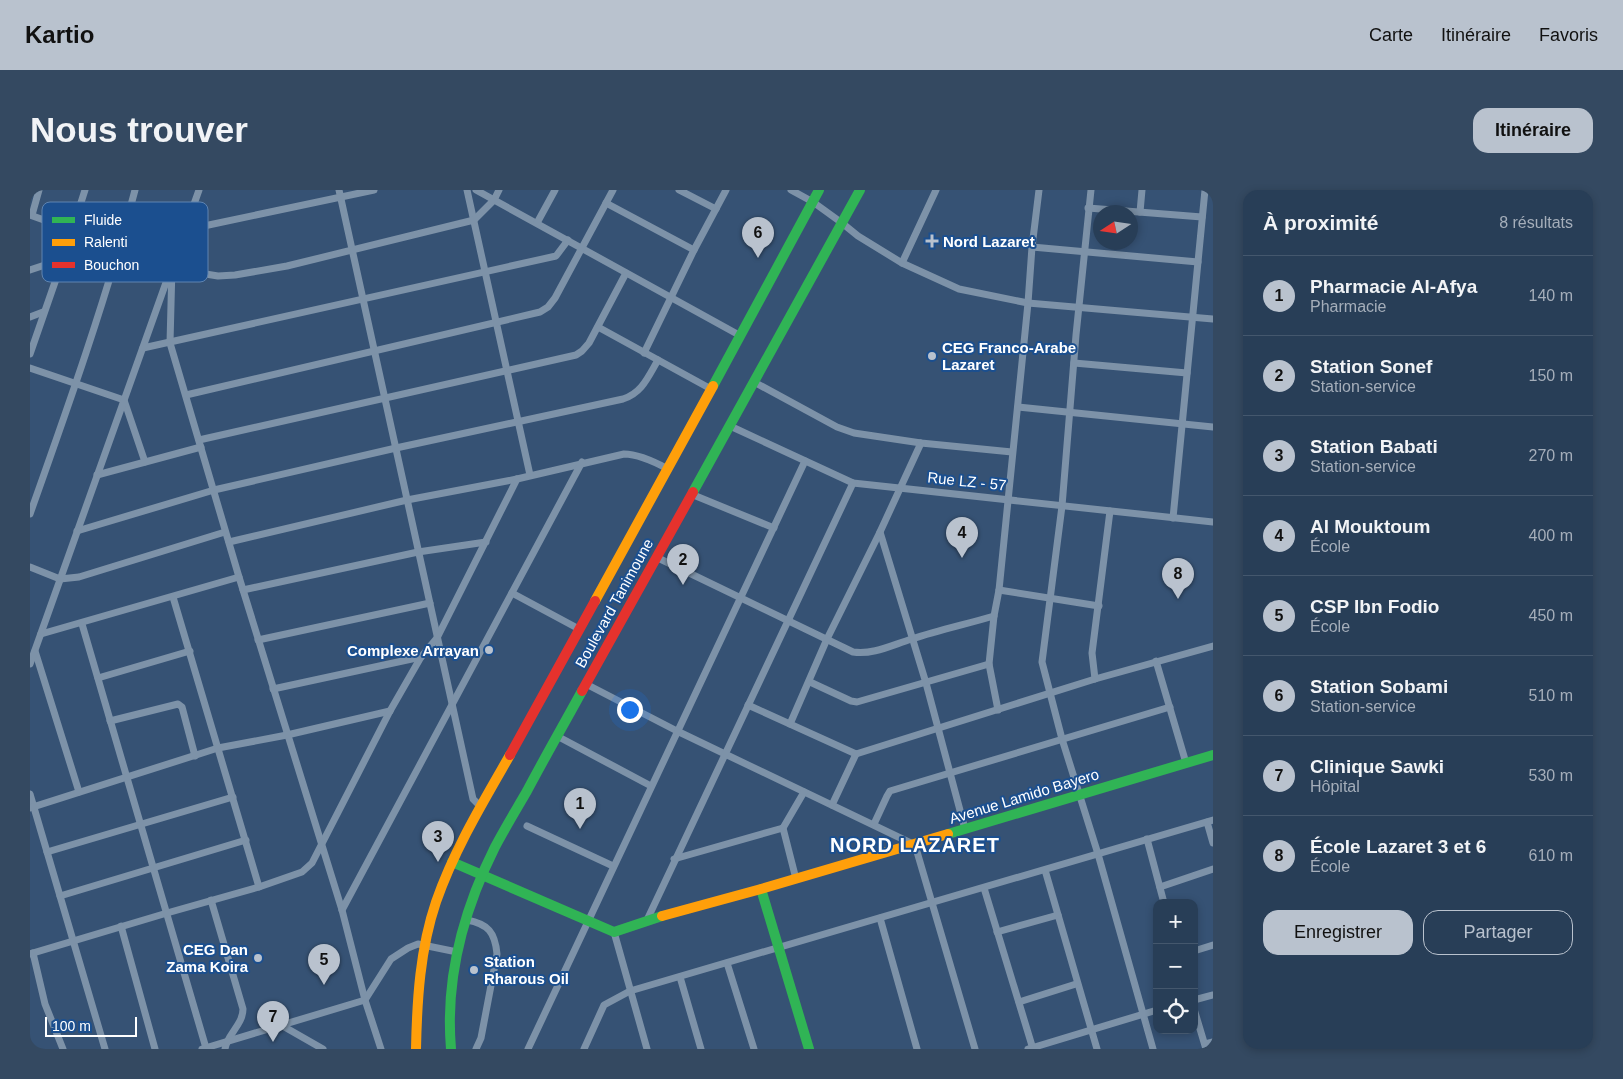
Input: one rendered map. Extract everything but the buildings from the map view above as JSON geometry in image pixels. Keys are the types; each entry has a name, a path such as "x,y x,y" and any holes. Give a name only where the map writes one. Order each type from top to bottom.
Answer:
{"main road":[{"name":"Boulevard Tanimoune","path":"416,1049 417,1007 426,945 436,903 452,862 819,190"},
{"name":"Boulevard Tanimoune","path":"451,1049 451,990 457,952 482,876 495,848 860,190"},
{"name":"Avenue Lamido Bayero","path":"614,932 646,920 915,845 965,828 1213,755"},
{"path":"452,862 614,932"},
{"path":"761,889 809,1049"}],"street":[{"path":"33,217 39,190"},
{"path":"80,202 84,190"},
{"path":"195,202 199,190"},
{"path":"339,190 473,799 481,807"},
{"path":"208,225 374,190"},
{"path":"467,190 530,475"},
{"path":"476,190 740,336"},
{"path":"208,275 235,276 287,266 474,220 494,200 499,190"},
{"path":"537,224 555,190"},
{"path":"186,395 540,312 548,307 555,298 612,190"},
{"path":"680,190 716,210"},
{"path":"644,353 694,250 726,190"},
{"path":"791,190 813,202 858,236 902,264 959,289 1028,303 1213,319"},
{"path":"902,264 936,190"},
{"path":"998,710 989,664 999,590 1039,190"},
{"path":"1091,190 1083,252 1062,506 1042,656 1049,693 1078,795 1098,854 1153,1049"},
{"path":"1140,212 1142,190"},
{"path":"1173,518 1205,190"},
{"path":"606,203 694,250"},
{"path":"1088,208 1202,218"},
{"path":"143,348 556,256 568,240"},
{"path":"1032,247 1198,262"},
{"path":"30,270 42,266"},
{"path":"97,476 200,444 384,398 576,355 589,343 626,273"},
{"path":"30,354 55,282"},
{"path":"30,514 77,383 109,282"},
{"path":"30,664 166,282"},
{"path":"172,282 170,343 238,578 342,910 365,1000 381,1049"},
{"path":"30,316 44,312"},
{"path":"598,327 711,388"},
{"path":"77,531 214,490 631,397 638,391 658,360"},
{"path":"1074,363 1187,373"},
{"path":"30,368 124,400"},
{"path":"754,382 854,433 921,444 1012,452"},
{"path":"124,400 145,462"},
{"path":"1018,407 1213,427"},
{"name":"Rue LZ - 57","path":"730,426 853,483 1213,522"},
{"path":"790,724 828,639 921,444"},
{"path":"229,542 407,500 517,479 582,462 624,454 630,454 657,463 668,469"},
{"path":"528,1049 805,461"},
{"path":"342,910 582,462"},
{"path":"63,1049 45,1004 31,953 259,887 307,869 321,846 420,657 437,638 517,479"},
{"path":"646,920 853,483"},
{"path":"691,494 774,528"},
{"path":"1095,679 1092,653 1110,511"},
{"path":"30,567 60,579 78,577 225,532"},
{"path":"880,532 926,683 965,828"},
{"path":"243,590 418,552 486,542"},
{"path":"656,557 853,652 863,654 994,616"},
{"path":"41,634 82,624 238,578"},
{"path":"999,590 1098,606"},
{"path":"512,593 579,629"},
{"path":"174,597 259,887"},
{"path":"258,640 430,603"},
{"path":"82,624 167,913 204,1048 225,1045 281,1025 365,1000 391,960 412,946 418,944 426,945 457,952"},
{"path":"748,705 856,754 1095,679 1213,646"},
{"path":"35,651 79,792"},
{"path":"98,678 190,651"},
{"path":"273,689 420,657"},
{"path":"1156,661 1186,763"},
{"path":"810,682 851,701 858,702 989,664"},
{"path":"586,684 677,731 915,845 975,1049"},
{"path":"110,721 175,704 180,705 195,756"},
{"path":"874,824 890,791 1170,707"},
{"path":"32,807 218,748 390,712"},
{"path":"557,736 651,786"},
{"path":"832,805 856,754"},
{"path":"674,859 783,828 804,792"},
{"path":"30,794 32,807 74,941 105,1049"},
{"path":"47,852 233,797"},
{"path":"584,1049 604,1005 630,992 1210,821 1213,843"},
{"path":"527,826 613,866"},
{"path":"783,828 796,879"},
{"path":"1147,839 1163,899"},
{"path":"60,896 246,840"},
{"path":"1160,887 1213,868"},
{"path":"1044,870 1096,1049"},
{"path":"984,888 1019,1002 1031,1049 1153,1011"},
{"path":"211,900 243,1009 243,1016 225,1045"},
{"path":"997,932 1058,915"},
{"path":"880,918 917,1049"},
{"path":"467,920 481,923 493,935 496,941 497,954 481,1038 476,1049"},
{"path":"121,926 155,1049"},
{"path":"614,932 647,1049"},
{"path":"1198,950 1213,945"},
{"path":"727,963 754,1049"},
{"path":"680,977 701,1049"},
{"path":"1019,1002 1076,984"},
{"path":"1198,999 1213,995"},
{"path":"1198,1023 1205,1047 1213,1042"},
{"path":"281,1025 323,1049"}],"traffic: fast":[{"path":"713,386 819,190"},
{"path":"693,492 860,190"},
{"path":"451,1049 450,1023 454,971 459,945 474,895 495,847 582,691"},
{"path":"948,834 1213,755"},
{"path":"452,862 614,932 662,916"},
{"path":"761,889 809,1049"}],"traffic: slow":[{"path":"595,601 713,386"},
{"path":"416,1049 420,975 426,938 436,902 460,845 510,755"},
{"path":"662,916 948,834"}],"traffic: jam":[{"path":"582,691 693,492"},
{"path":"510,755 595,601"}],"place":[{"name":"Nord Lazaret","path":"932,241"},
{"name":"Station Sobami","path":"758,258"},
{"name":"CEG Franco-Arabe Lazaret","path":"932,356"},
{"name":"Al Mouktoum","path":"962,558"},
{"name":"Station Sonef","path":"683,585"},
{"name":"École Lazaret 3 et 6","path":"1178,599"},
{"name":"Complexe Arrayan","path":"489,650"},
{"name":"Pharmacie Al-Afya","path":"580,829"},
{"name":"Station Babati","path":"438,862"},
{"name":"CEG Dan Zama Koira","path":"258,958"},
{"name":"Station Rharous Oil","path":"474,970"},
{"name":"CSP Ibn Fodio","path":"324,985"},
{"name":"Clinique Sawki","path":"273,1042"}],"district":[{"name":"NORD LAZARET","path":"915,845"}]}
